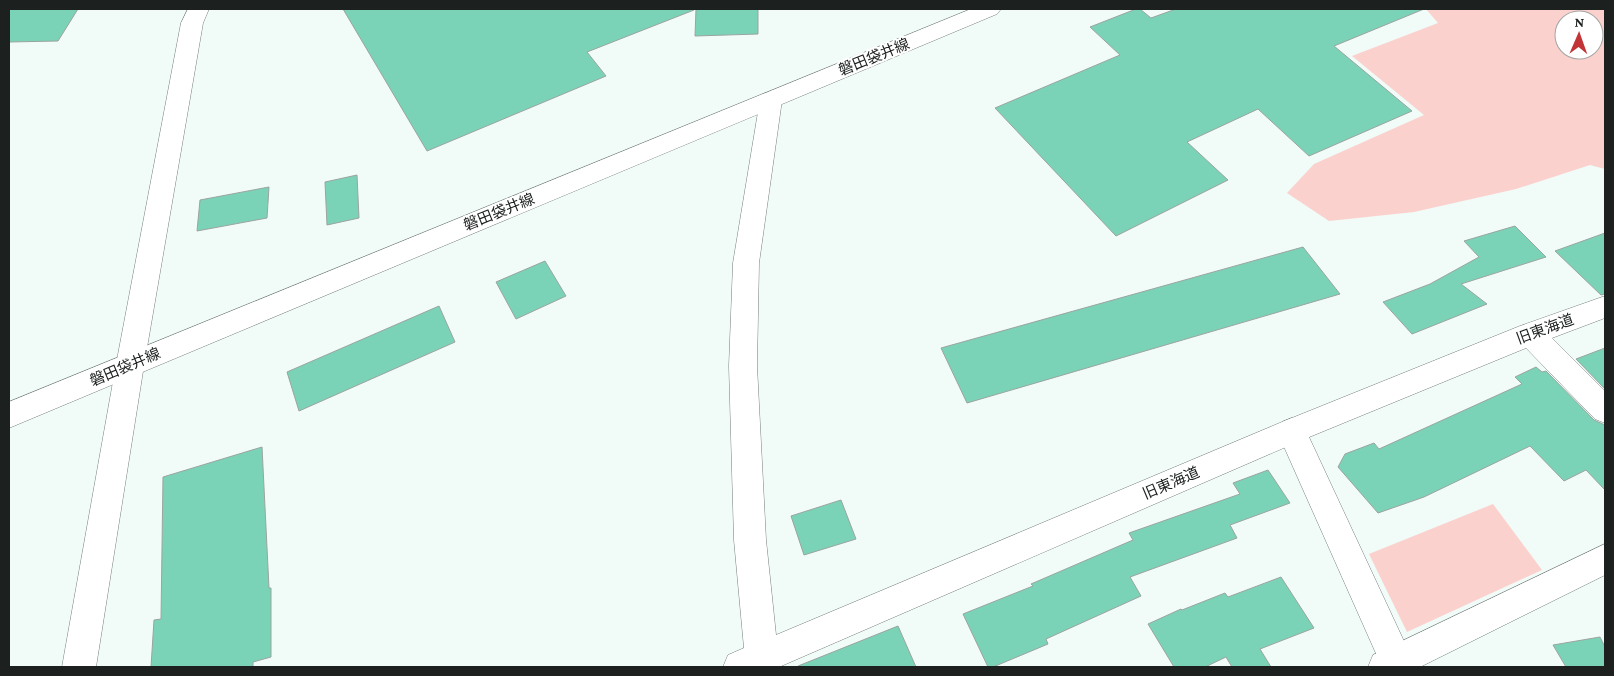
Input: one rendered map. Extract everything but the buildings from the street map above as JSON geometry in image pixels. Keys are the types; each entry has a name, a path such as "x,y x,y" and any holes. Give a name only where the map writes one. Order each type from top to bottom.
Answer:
{"street":[{"path":"78,667 192,23 198,9"},
{"name":"磐田袋井線","path":"9,415 990,9"},
{"path":"751,662 750,540 743,357 746,263 771,100"},
{"name":"旧東海道","path":"751,662 1292,431 1530,334 1605,307"},
{"path":"1530,334 1605,410"},
{"path":"1292,431 1394,665 1605,559"}],"shaded area":[{"path":"1426,9 1605,9 1605,169 1590,165 1516,189 1414,212 1329,221 1287,193 1314,164 1424,115 1352,56 1438,23"},
{"path":"1493,504 1542,570 1407,632 1369,554"}]}
